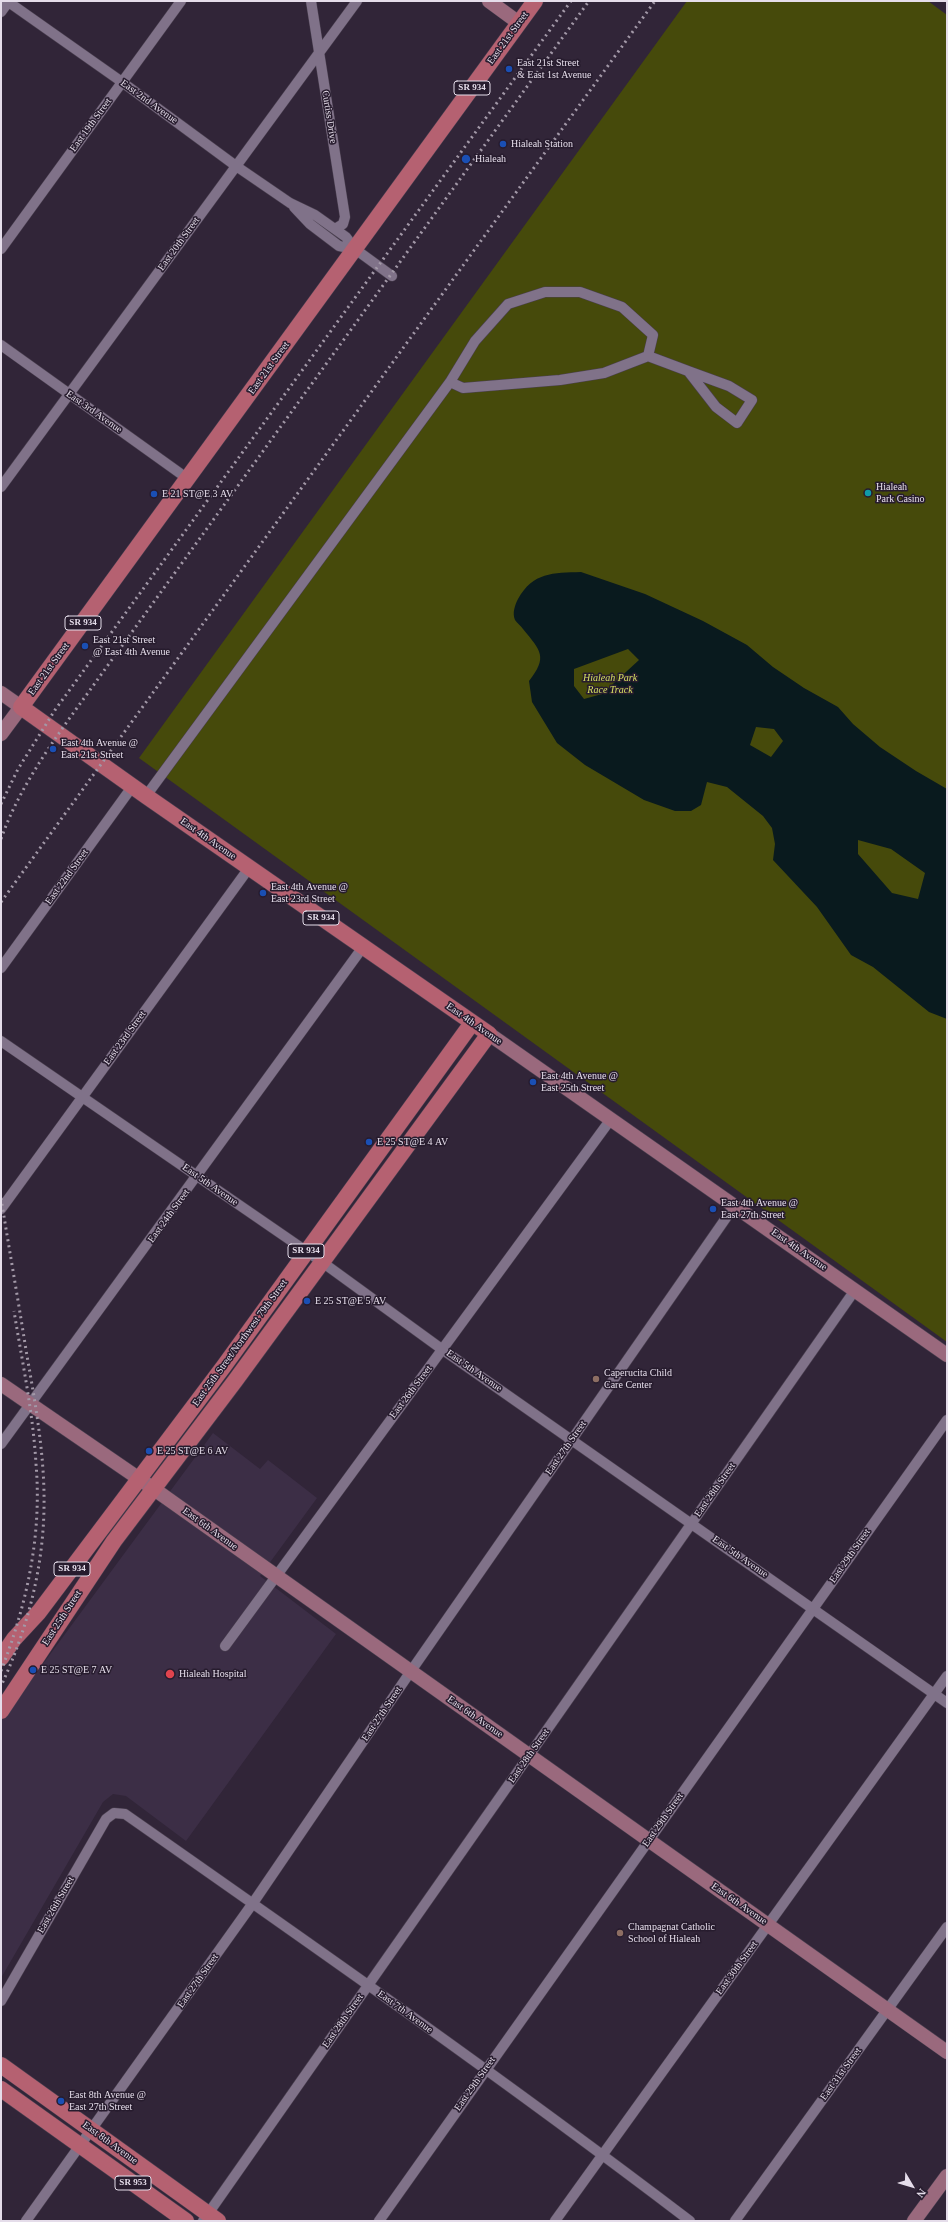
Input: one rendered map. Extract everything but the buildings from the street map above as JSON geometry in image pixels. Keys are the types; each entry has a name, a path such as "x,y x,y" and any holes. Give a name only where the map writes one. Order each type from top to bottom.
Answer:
{"main road":[{"name":"East 21st Street","path":"21,707 535,1"},
{"name":"East 4th Avenue","path":"21,707 146,796 488,1034"},
{"name":"East 25th Street/Northwest 79th Street","path":"1,1658 14,1639 43,1606 140,1479 472,1023"},
{"name":"East 25th Street/Northwest 79th Street","path":"154,1489 488,1034"},
{"name":"East 25th Street","path":"1,1711 114,1541 154,1489"},
{"name":"East 8th Avenue","path":"1,2065 92,2130 210,2219"},
{"name":"East 8th Avenue","path":"1,2089 186,2221"}],"street":[{"name":"East 2nd Avenue","path":"8,1 122,82 236,166 290,203 315,215 335,229 346,237 355,249"},
{"path":"1,12 8,1"},
{"name":"East 19th Street","path":"1,249 181,1"},
{"name":"Curtiss Drive","path":"311,1 345,217 342,224 335,229"},
{"name":"East 20th Street","path":"1,487 357,1"},
{"path":"489,1 519,23"},
{"name":"East 2nd Avenue","path":"290,203 310,224 339,246 355,249"},
{"path":"355,249 392,276"},
{"path":"146,796 450,382 475,341 508,304 545,292 580,292 622,307 653,335 648,356"},
{"name":"East 3rd Avenue","path":"1,345 188,479"},
{"path":"450,382 463,388 560,380 604,373 648,356 688,370 729,386 752,400 737,423 716,407 688,370"},
{"name":"East 4th Avenue","path":"1,693 21,707"},
{"name":"East 21st Street","path":"1,734 21,707"},
{"name":"East 22nd Street","path":"1,968 132,786"},
{"name":"East 23rd Street","path":"1,1209 249,868"},
{"name":"East 24th Street","path":"1,1444 198,1176 363,947"},
{"name":"East 4th Avenue","path":"488,1034 735,1205 947,1355"},
{"name":"East 5th Avenue","path":"1,1040 82,1098 322,1262 443,1350 573,1439 947,1703"},
{"name":"East 26th Street","path":"225,1646 611,1119"},
{"name":"East 27th Street","path":"26,2221 253,1903 411,1671 735,1205"},
{"name":"East 28th Street","path":"210,2219 368,1985 530,1756 855,1290"},
{"name":"East 6th Avenue","path":"1,1384 140,1479 947,2052"},
{"name":"East 29th Street","path":"379,2221 947,1420"},
{"name":"East 30th Street","path":"555,2221 947,1676"},
{"name":"East 26th Street","path":"1,2001 106,1819 114,1813"},
{"name":"East 7th Avenue","path":"114,1813 125,1814 253,1903 602,2154 690,2221"},
{"name":"East 31st Street","path":"735,2221 947,1928"},
{"path":"914,2221 947,2176"}],"shaded area":[{"path":"581,572 645,594 703,621 747,645 773,667 804,688 838,707 853,724 880,747 916,771 947,789 947,1019 929,1012 873,967 851,955 817,907 773,860 775,844 772,828 763,816 727,787 707,782 701,805 691,811 675,811 644,800 585,765 557,743 532,702 529,681 539,666 540,654 534,643 515,620 514,612 518,599 524,590 537,579 553,574","holes":["628,649 639,660 602,694 584,699 574,686 574,669","756,727 774,729 783,741 771,757 750,745","858,840 891,849 925,873 918,899 892,893 858,854"]},
{"name":"Hialeah Hospital","path":"213,1433 260,1469 268,1460 317,1498 260,1576 336,1634 186,1841 126,1796 113,1794 103,1802 1,1978 1,1721"}],"green space":[{"name":"Hialeah Park Race Track","path":"687,1 928,1 947,15 947,1342 139,758"}],"railway":[{"path":"1,804 18,769 55,710 571,1"},
{"path":"1,839 14,807 30,777 59,733 589,1"},
{"path":"1,902 655,1"},
{"path":"1,1198 39,1429 44,1488 43,1531 37,1577 19,1643 1,1686"},
{"path":"1,1671 25,1595 37,1517 35,1445 14,1311"}],"place":[{"name":"East 21st Street & East 1st Avenue","path":"509,69"},
{"name":"Hialeah Station","path":"503,144"},
{"name":"Hialeah","path":"466,159"},
{"name":"Hialeah Park Casino","path":"868,493"},
{"name":"E 21 ST@E 3 AV","path":"154,494"},
{"name":"East 21st Street @ East 4th Avenue","path":"85,646"},
{"name":"East 4th Avenue @ East 21st Street","path":"53,749"},
{"name":"East 4th Avenue @ East 23rd Street","path":"263,893"},
{"name":"East 4th Avenue @ East 25th Street","path":"533,1082"},
{"name":"E 25 ST@E 4 AV","path":"369,1142"},
{"name":"East 4th Avenue @ East 27th Street","path":"713,1209"},
{"name":"E 25 ST@E 5 AV","path":"307,1301"},
{"name":"Caperucita Child Care Center","path":"596,1379"},
{"name":"E 25 ST@E 6 AV","path":"149,1451"},
{"name":"E 25 ST@E 7 AV","path":"33,1670"},
{"name":"Hialeah Hospital","path":"170,1674"},
{"name":"Champagnat Catholic School of Hialeah","path":"620,1933"},
{"name":"East 8th Avenue @ East 27th Street","path":"61,2101"}]}
